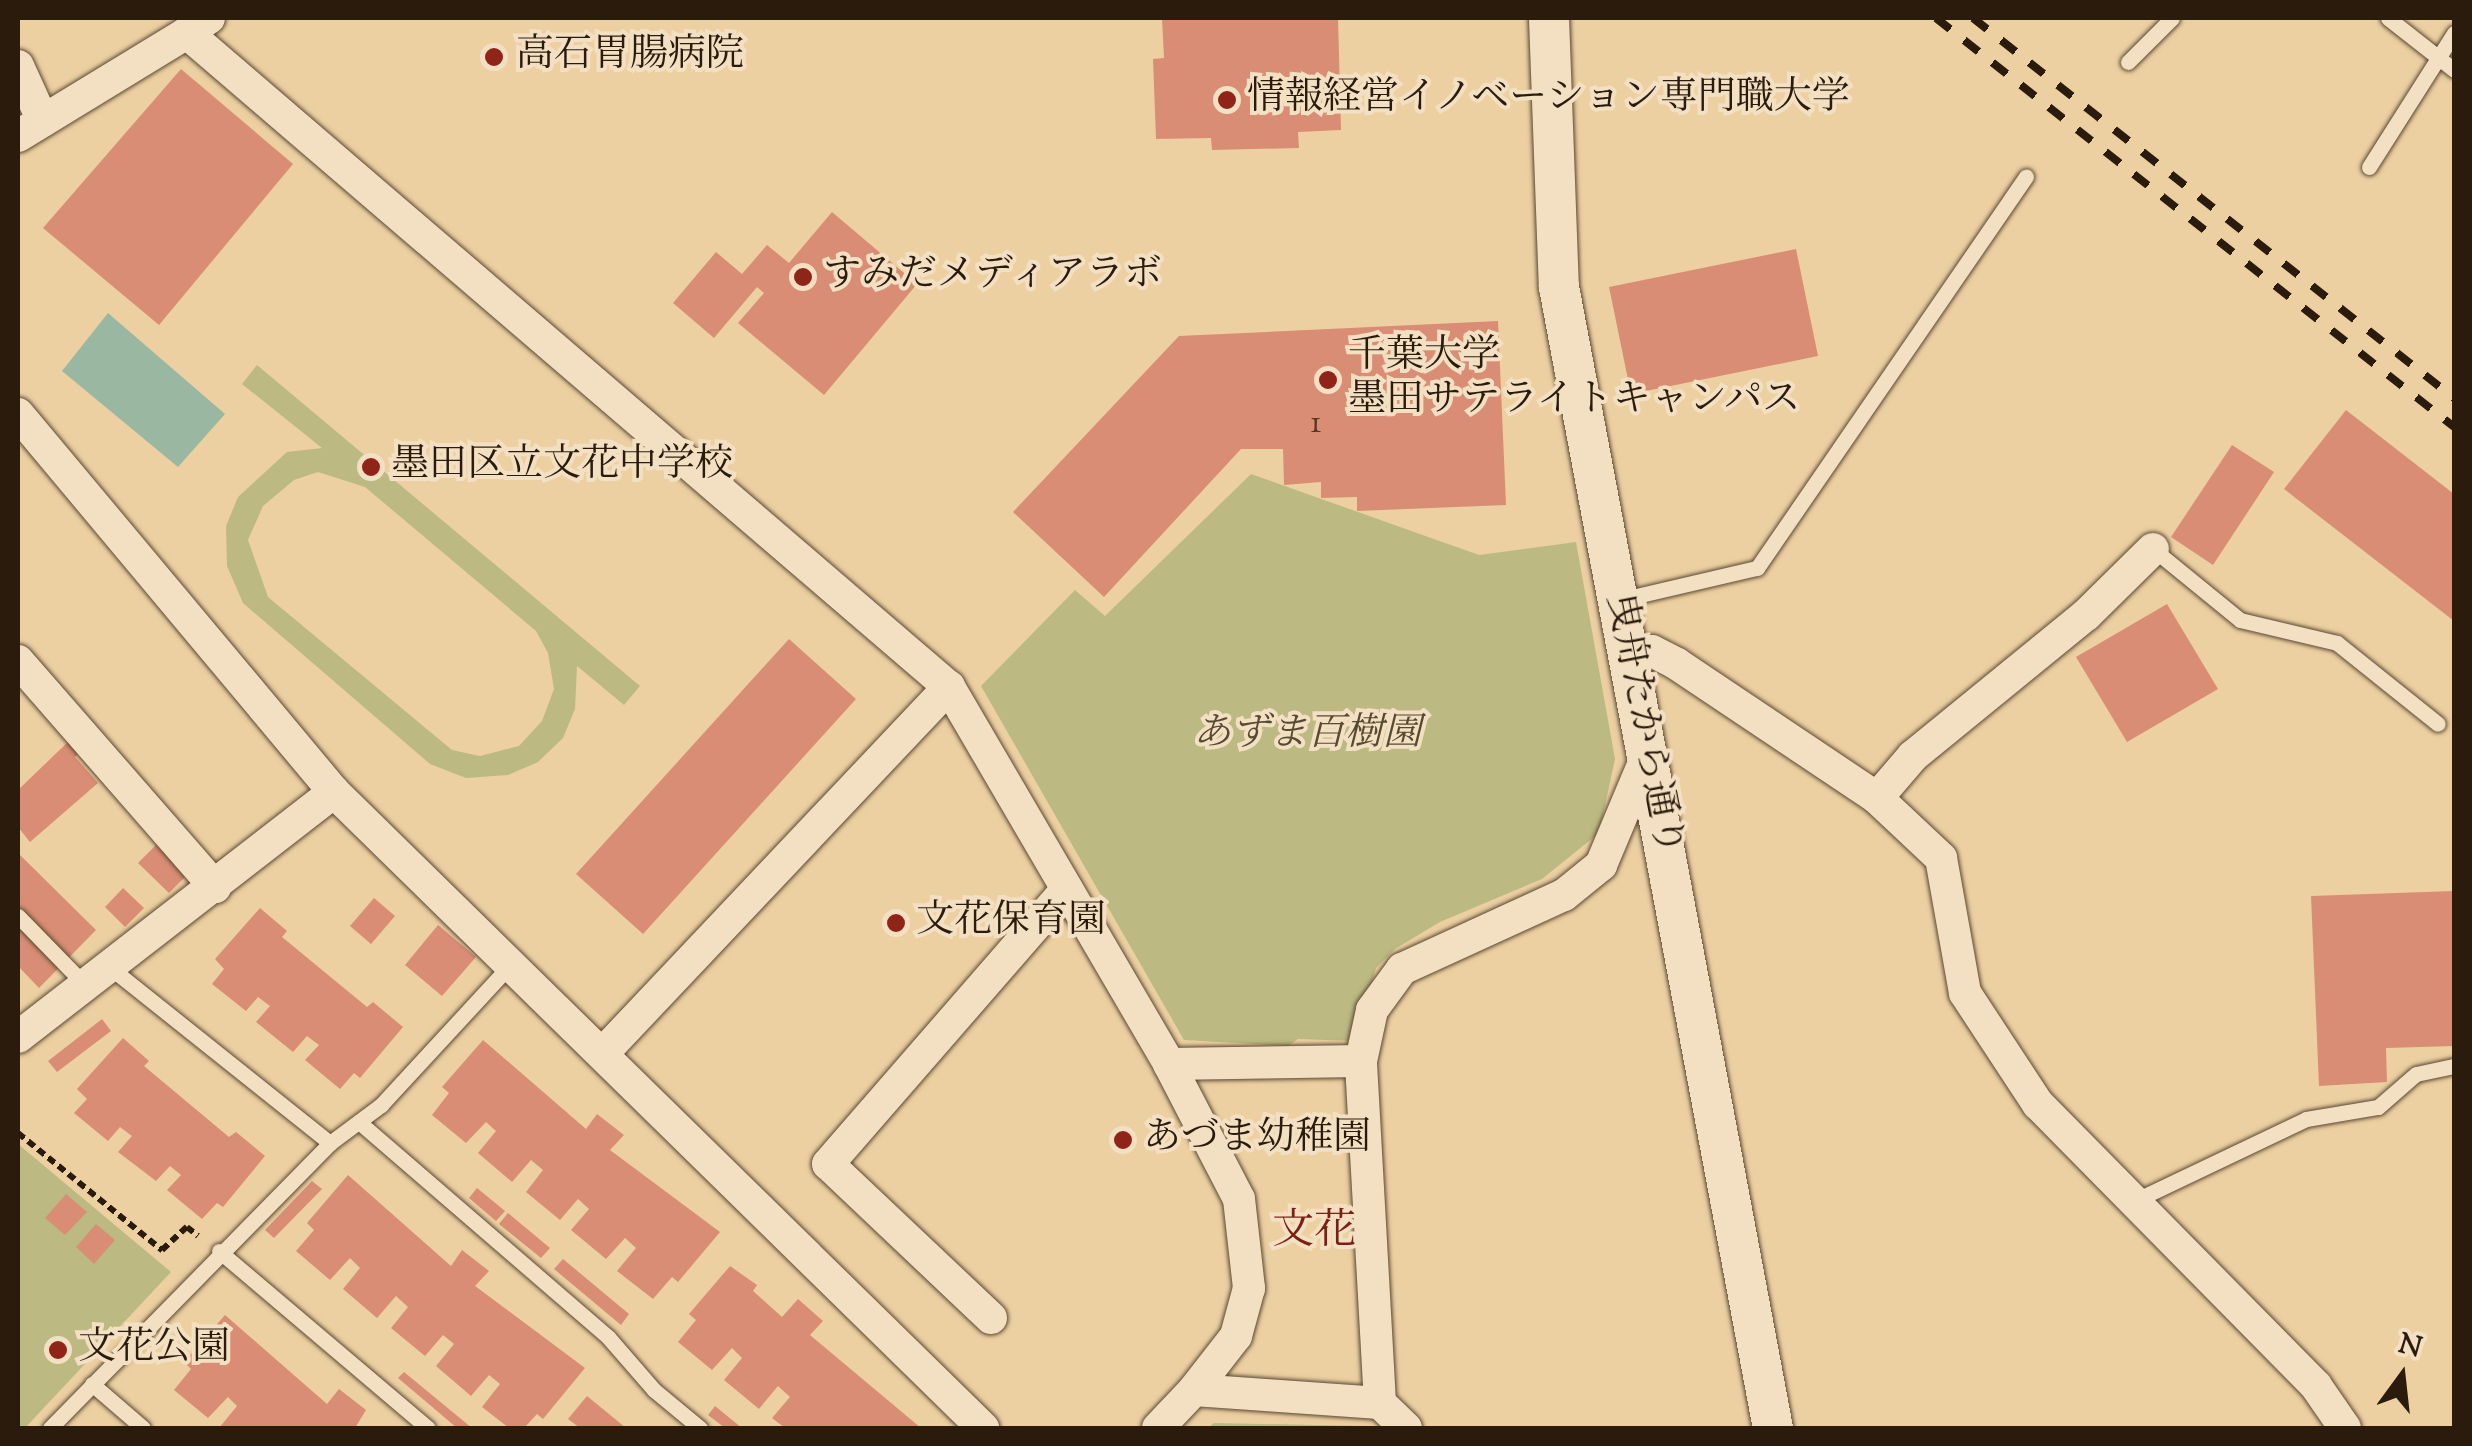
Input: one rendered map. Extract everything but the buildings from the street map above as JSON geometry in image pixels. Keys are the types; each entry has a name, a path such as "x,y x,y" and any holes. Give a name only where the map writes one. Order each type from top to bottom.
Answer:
{"street":[{"name":"曳舟たから通り","path":"1549,18 1559,288 1772,1428"},
{"path":"18,66 30,128 198,25 948,687 1170,1064 1240,1199 1247,1236 1248,1288 1236,1336 1158,1428"},
{"path":"18,414 334,792 983,1428"},
{"path":"1878,798 1912,756 2086,616 2153,549"},
{"path":"1630,654 1652,651 1677,664 1878,798 1941,858 1965,993 2038,1104 2316,1386 2345,1428"},
{"path":"18,661 216,887"},
{"path":"604,1053 948,687"},
{"path":"1380,1403 1362,1061 1372,1010 1402,970 1564,895 1601,866 1648,753"},
{"path":"18,1037 99,978 334,792"},
{"path":"990,1318 828,1164 1067,889"},
{"path":"1170,1064 1362,1061"},
{"path":"1194,1390 1380,1403 1406,1428"}],"lane":[{"path":"2128,62 2172,18"},
{"path":"2388,18 2454,70"},
{"path":"2369,167 2454,33"},
{"path":"1619,600 1756,568 2026,177"},
{"path":"2153,549 2240,620 2336,644 2438,724"},
{"path":"18,916 330,1143"},
{"path":"50,1428 219,1251 330,1143 359,1122 512,963"},
{"path":"2132,1203 2306,1118 2378,1107 2416,1074 2454,1066"},
{"path":"359,1122 608,1337 654,1390 700,1428"},
{"path":"219,1251 428,1428"},
{"path":"92,1384 143,1428"}],"path":[{"path":"18,1134 162,1250 187,1228 219,1251"}],"green space":[{"path":"257,365 640,686 624,705 577,666 575,709 563,738 538,762 508,775 466,778 430,764 243,603 227,566 226,526 238,497 287,452 322,448 242,384","holes":["318,472 365,487 536,631 548,653 554,689 542,721 519,746 480,756 452,750 268,597 248,540 263,506 294,480"]},
{"name":"あずま百樹園","path":"1251,474 1479,555 1576,542 1615,759 1599,833 1542,879 1440,922 1395,949 1376,968 1356,1041 1298,1039 1288,1046 1184,1040 981,686 1075,590 1105,616"},
{"name":"文花公園","path":"18,1144 171,1272 25,1428 18,1428"},
{"path":"1214,1423 1368,1426 1370,1428 1208,1428"}],"shaded area":[{"path":"108,313 225,414 178,467 62,371"}],"railway":[{"path":"1936,18 2454,427"},
{"path":"1973,18 2454,398"}],"place":[{"name":"高石胃腸病院","path":"494,57"},
{"name":"情報経営イノベーション専門職大学","path":"1227,100"},
{"name":"すみだメディアラボ","path":"803,277"},
{"name":"千葉大学 墨田サテライトキャンパス","path":"1328,380"},
{"name":"墨田区立文花中学校","path":"371,467"},
{"name":"文花保育園","path":"896,923"},
{"name":"あづま幼稚園","path":"1123,1140"},
{"name":"文花公園","path":"58,1350"}],"district":[{"name":"文花","path":"1314,1233"}]}
